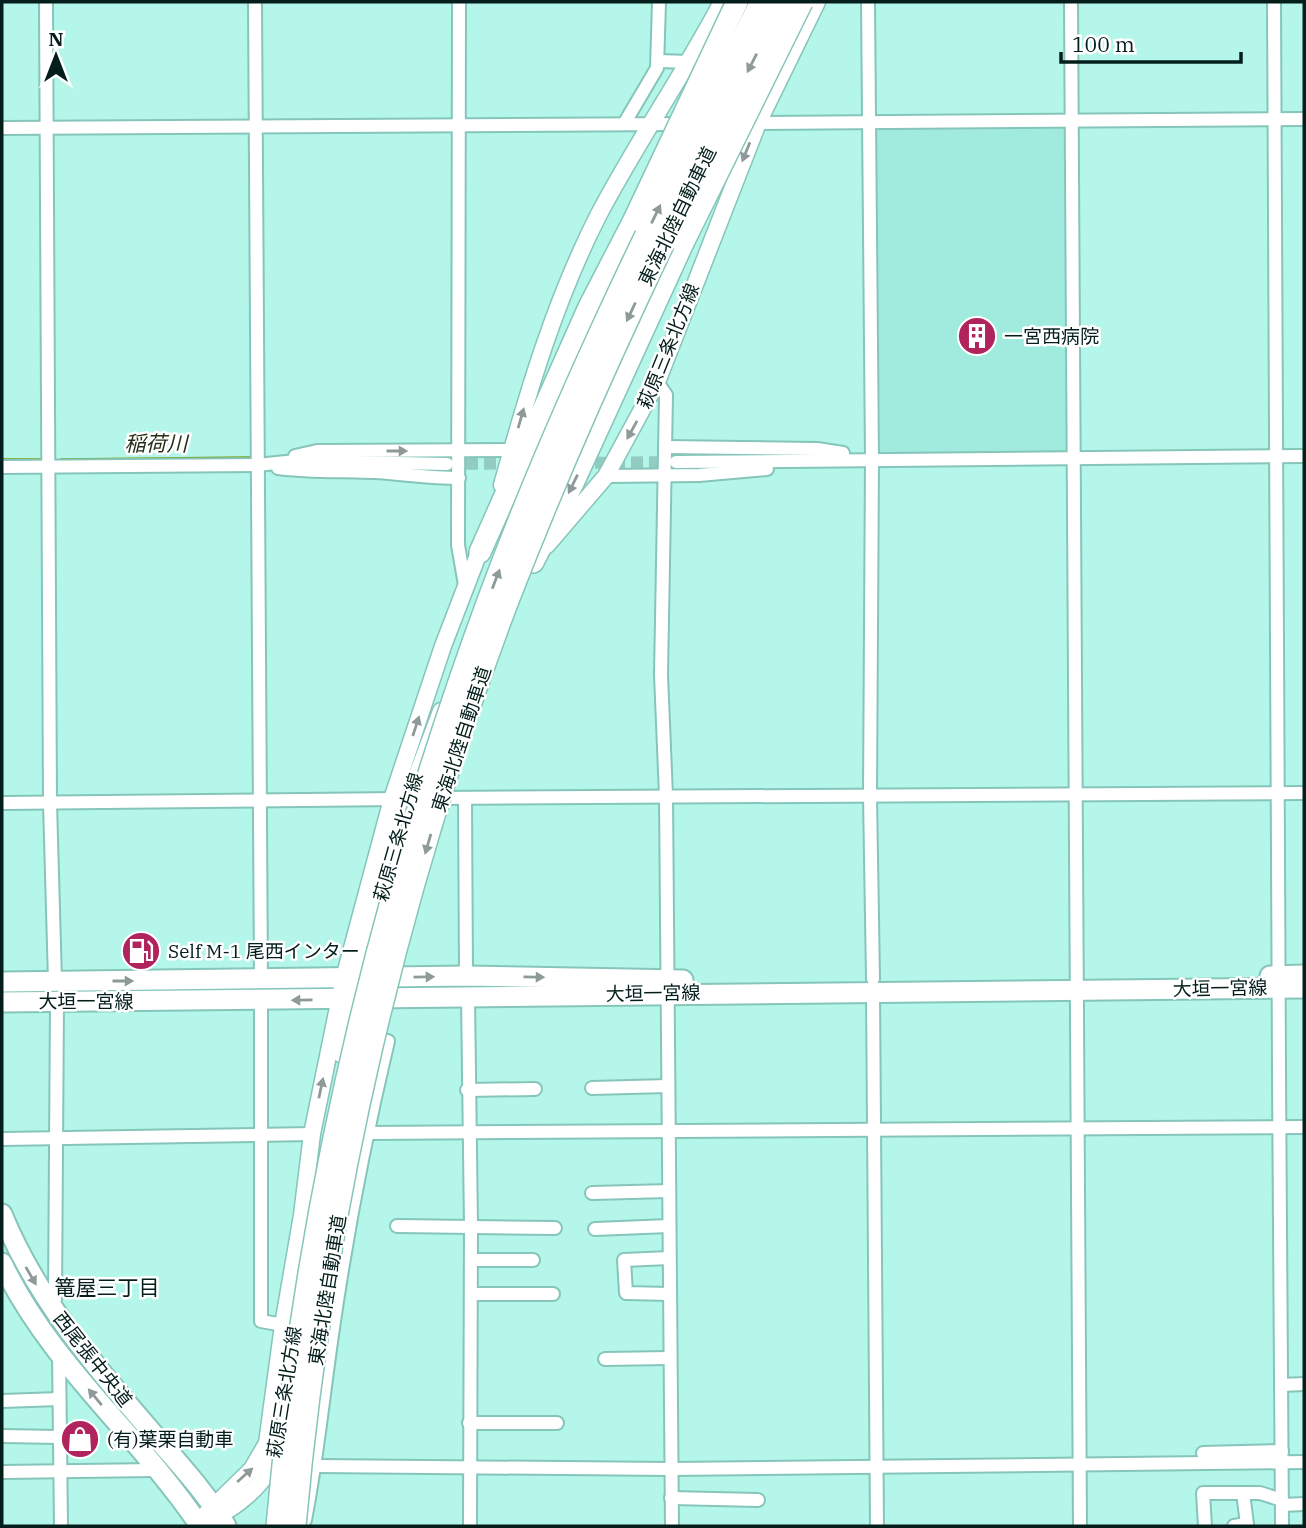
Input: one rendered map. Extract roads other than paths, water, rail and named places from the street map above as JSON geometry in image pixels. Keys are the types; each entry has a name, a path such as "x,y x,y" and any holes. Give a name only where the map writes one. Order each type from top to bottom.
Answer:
{"highway":[{"path":"480,552 589,307 634,220 737,2"},
{"name":"東海北陸自動車道","path":"277,1526 299,1338 342,1103 385,923 434,756 489,596 553,437 621,288 761,2"},
{"name":"東海北陸自動車道","path":"295,1526 317,1342 362,1097 402,930 452,761 508,601 571,444 644,284 783,2"},
{"path":"533,562 579,470 683,243 802,2"}],"main road":[{"name":"萩原三条北方線","path":"220,1516 264,1452 270,1433 283,1325 302,1215 312,1134 352,978 391,799 480,552 546,337 575,265 600,212 690,62 722,2"},
{"name":"萩原三条北方線","path":"352,978 424,749 453,685 483,634 533,562 606,475 657,382 758,123 817,2"},
{"name":"大垣一宮線","path":"1280,982 1304,975"},
{"name":"大垣一宮線","path":"2,982 352,978 467,986 666,986 1280,982 1304,988"},
{"name":"大垣一宮線","path":"2,1002 347,999 467,986"},
{"name":"萩原三条北方線","path":"199,1525 220,1516 267,1476 276,1459 347,999"},
{"name":"西尾張中央道","path":"2,1214 26,1266 48,1303 90,1360 220,1516"},
{"name":"西尾張中央道","path":"2,1263 22,1299 59,1354 199,1525"}],"street":[{"path":"46,2 50,803 55,981"},
{"path":"255,2 261,980"},
{"path":"459,2 461,125 458,545 465,588"},
{"path":"624,124 650,86 658,61 659,2"},
{"path":"868,2 872,458 870,796 877,1526"},
{"path":"1070,2 1074,458 1073,795 1077,983 1080,1526"},
{"path":"1274,2 1274,457 1282,1526"},
{"path":"658,61 690,62"},
{"path":"2,128 1304,119"},
{"path":"657,382 666,395 661,675 666,796 672,1526"},
{"path":"665,447 817,449 872,458"},
{"path":"257,464 317,451 512,450"},
{"path":"676,462 872,458 1304,456"},
{"path":"606,475 665,476 806,468 872,458"},
{"path":"2,467 257,464 296,461 447,464"},
{"path":"257,464 315,473 387,473 421,478 459,478"},
{"path":"2,803 1304,793"},
{"path":"465,798 471,1226 470,1526"},
{"path":"48,1303 55,1299 57,1001"},
{"path":"261,1001 261,1321 283,1325"},
{"path":"303,1526 316,1466 332,1336 354,1203 388,1041"},
{"path":"592,1088 668,1086"},
{"path":"467,1090 535,1089"},
{"path":"368,1133 1304,1126"},
{"path":"2,1139 312,1134"},
{"path":"592,1193 669,1191"},
{"path":"317,1196 354,1203"},
{"path":"397,1226 555,1228"},
{"path":"595,1229 669,1226"},
{"path":"669,1258 624,1260 626,1293 669,1294"},
{"path":"471,1260 533,1260"},
{"path":"471,1294 552,1294"},
{"path":"59,1354 61,1526"},
{"path":"605,1359 669,1358"},
{"path":"1281,1385 1304,1384"},
{"path":"2,1401 59,1399"},
{"path":"469,1423 557,1423"},
{"path":"2,1436 60,1437"},
{"path":"1203,1453 1282,1457 1304,1462"},
{"path":"316,1466 671,1469 1079,1465 1282,1457"},
{"path":"2,1472 155,1469"},
{"path":"1205,1526 1203,1493 1260,1493 1282,1502 1304,1504"},
{"path":"1234,1526 1247,1524 1244,1493"},
{"path":"671,1499 758,1500"}],"waterway":[{"name":"稲荷川","path":"61,460 251,458"},
{"name":"稲荷川","path":"2,460 46,460"}],"tunnel":[{"path":"577,463 674,462"},
{"path":"448,464 548,463"}],"place":[{"name":"一宮西病院","path":"977,336"},
{"name":"Self M-1 尾西インター","path":"141,951"},
{"name":"(有)葉栗自動車","path":"80,1439"}],"district":[{"name":"篭屋三丁目","path":"107,1287"}]}
